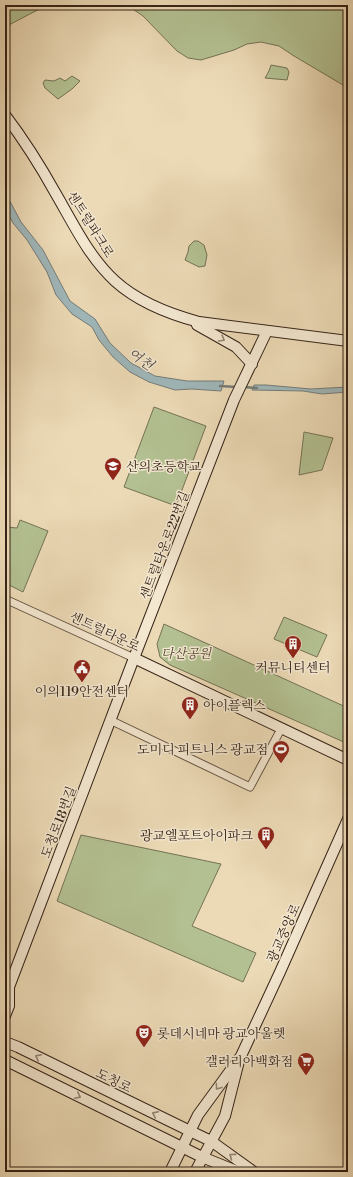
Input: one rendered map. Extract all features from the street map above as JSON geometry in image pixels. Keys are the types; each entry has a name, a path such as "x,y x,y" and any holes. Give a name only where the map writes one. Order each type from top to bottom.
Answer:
{"street":[{"name":"센트럴파크로","path":"5,115 42,170 87,248 102,268 117,283 136,296 157,308 189,320 218,326 348,341"},
{"path":"189,320 236,347 251,365"},
{"name":"센트럴타운로22번길","path":"134,658 234,400 267,331"},
{"name":"센트럴타운로","path":"5,599 134,658 348,760"},
{"name":"도청로18번길","path":"5,1016 9,1006 7,991 134,658"},
{"path":"110,720 250,787 281,729"},
{"name":"광교중앙로","path":"195,1172 225,1116 241,1056 348,819"},
{"name":"도청로","path":"5,1042 25,1050 211,1141 253,1172"},
{"name":"광교중앙로","path":"170,1172 198,1115 241,1056"},
{"path":"5,1060 202,1157 239,1172 253,1172"}],"green space":[{"path":"5,5 47,5 5,27"},
{"path":"127,5 348,5 348,88 279,46 261,42 247,44 234,50 201,60 188,58 177,51 143,16"},
{"path":"271,65 287,68 289,72 287,80 265,78"},
{"path":"72,76 80,81 58,99 45,88 43,83 45,80 54,81 60,78 65,81"},
{"path":"194,241 198,241 204,245 207,255 205,266 199,267 185,260 189,246"},
{"path":"154,407 206,426 176,506 124,487"},
{"path":"304,432 333,438 322,470 299,475"},
{"path":"20,520 48,531 23,592 5,583 5,527 17,528"},
{"path":"284,617 327,635 317,657 274,639"},
{"name":"다산공원","path":"164,624 348,708 348,743 170,665 160,657 157,644"},
{"path":"81,835 221,864 192,926 256,953 243,982 57,901"}],"water":[{"path":"5,192 21,222 43,250 70,301 95,319 110,343 131,363 155,376 187,381 224,381 221,391 192,389 175,390 149,382 130,372 113,357 99,340 92,327 72,314 56,295 47,272 27,240 13,223 5,208"},
{"path":"254,385 311,389 348,387 348,392 322,394 303,391 252,390"}],"waterway":[{"name":"여천","path":"220,386 237,387"},
{"name":"여천","path":"244,387 257,388"}],"place":[{"name":"산의초등학교","path":"113,481"},
{"name":"커뮤니티센터","path":"293,659"},
{"name":"이의119안전센터","path":"82,683"},
{"name":"아이플렉스","path":"190,720"},
{"name":"도미디 피트니스 광교점","path":"281,764"},
{"name":"광교엘포트아이파크","path":"266,850"},
{"name":"롯데시네마 광교아울렛","path":"144,1048"},
{"name":"갤러리아백화점","path":"306,1076"}]}
